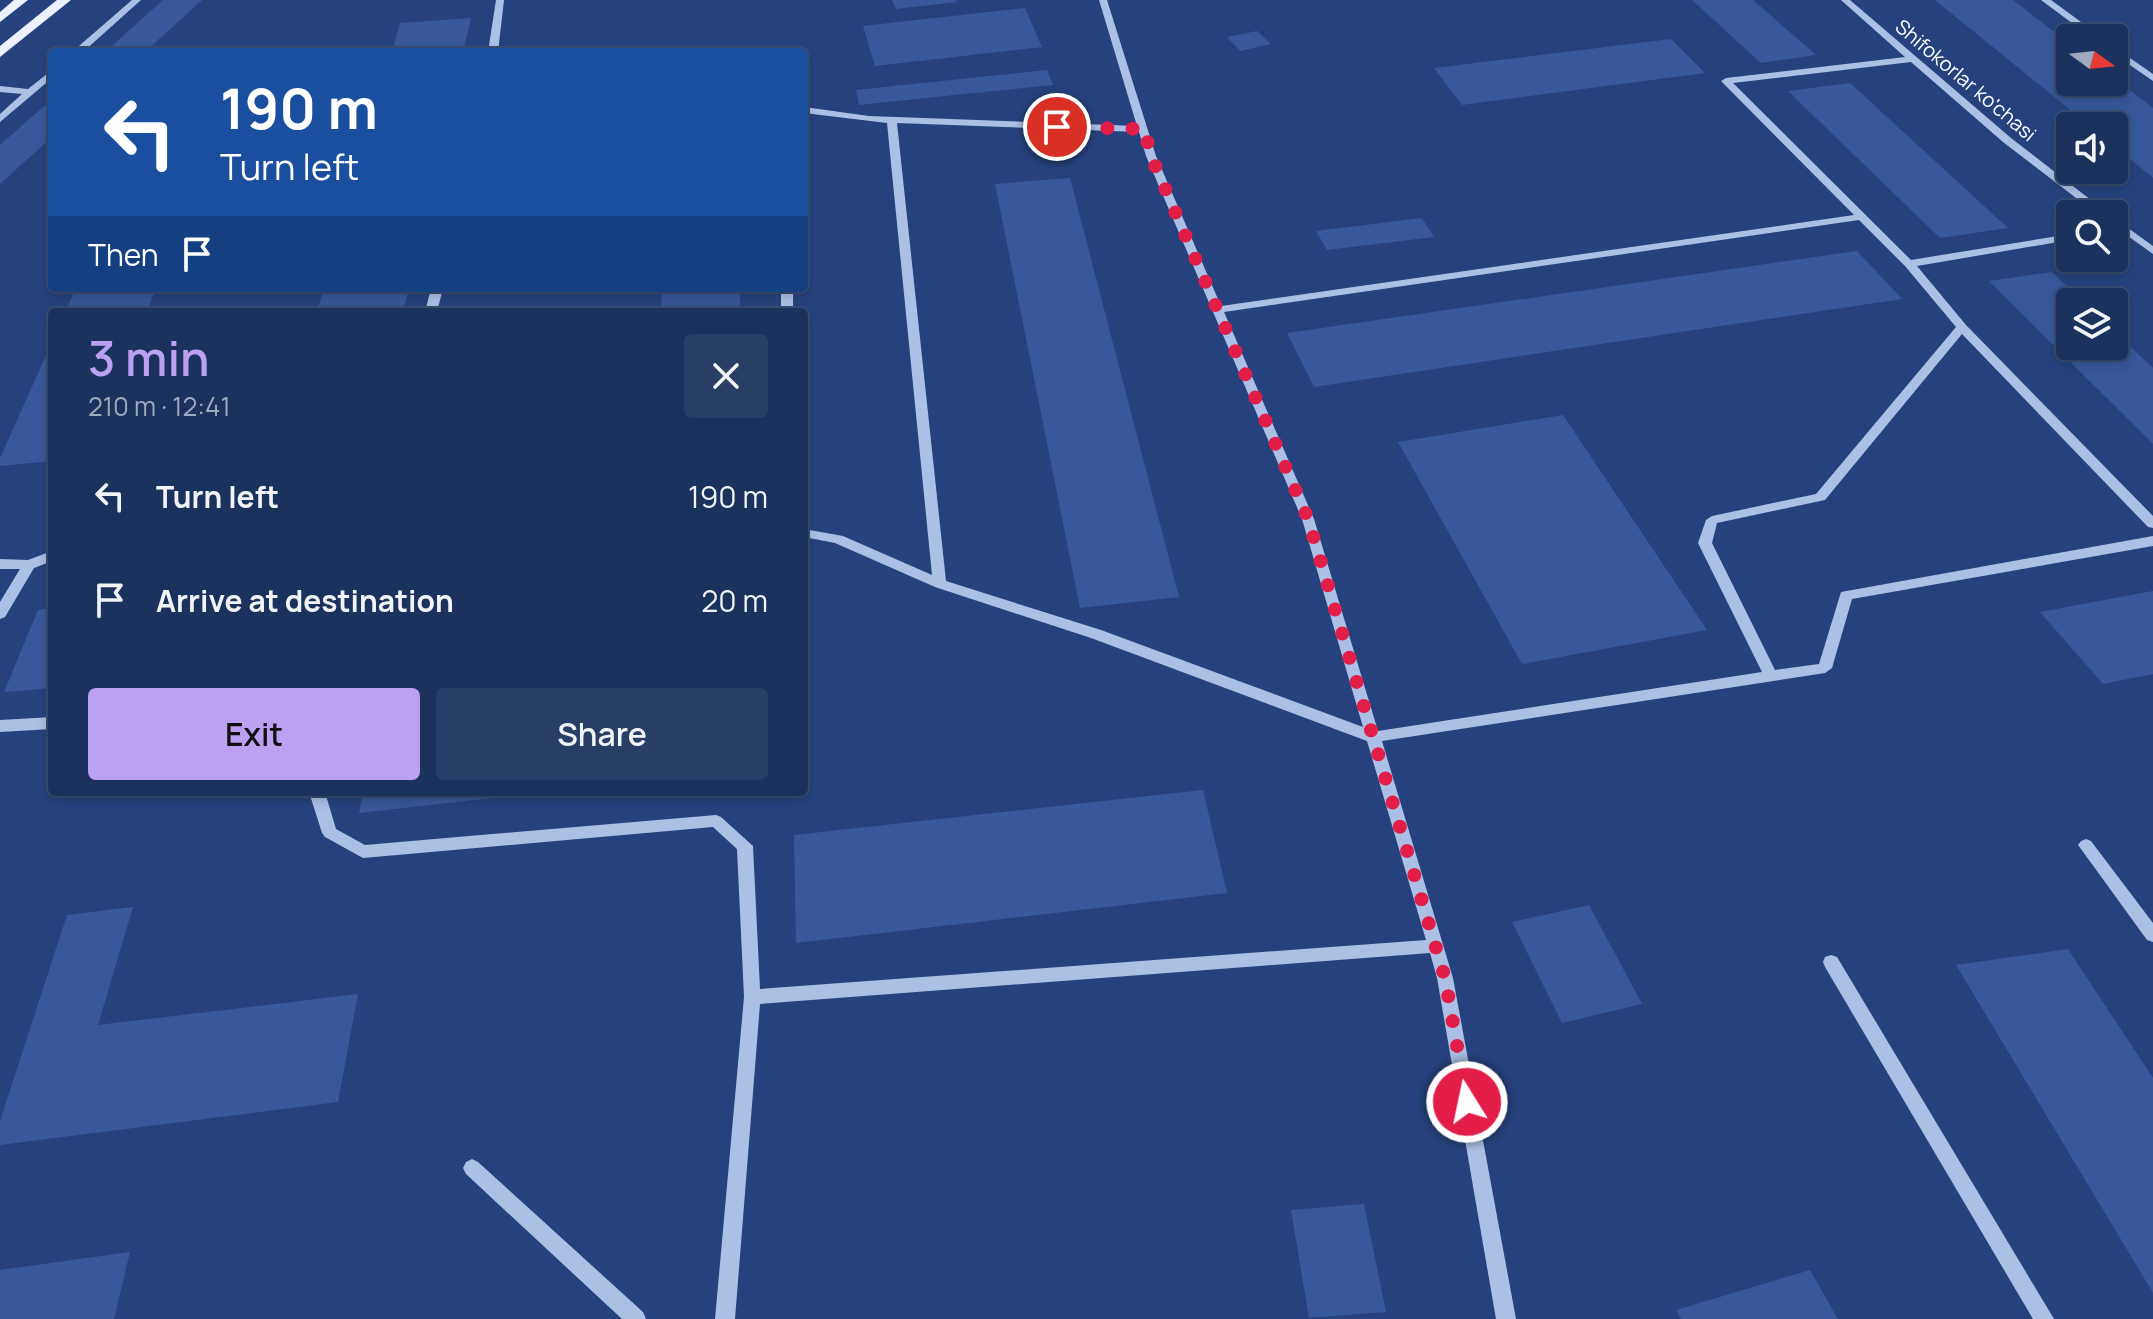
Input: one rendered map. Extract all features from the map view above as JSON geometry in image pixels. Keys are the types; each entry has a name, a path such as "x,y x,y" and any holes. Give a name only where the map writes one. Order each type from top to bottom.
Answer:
{"main road":[{"path":"0,18 22,0"},
{"path":"0,53 65,0"}],"street":[{"path":"82,48 137,0"},
{"path":"494,48 500,0"},
{"path":"1110,0 1103,0 1151,156 1308,519 1445,978 1506,1319"},
{"name":"Shifokorlar ko'chasi","path":"1845,0 2007,140 2086,200"},
{"path":"2045,0 2078,24"},
{"path":"1913,59 1726,81 1909,264 1962,327 2153,524"},
{"path":"2128,60 2153,78"},
{"path":"0,119 48,76"},
{"path":"0,89 30,92"},
{"path":"808,110 892,120 1144,129"},
{"path":"892,120 940,584"},
{"path":"1217,310 1860,217"},
{"path":"2128,234 2153,251"},
{"path":"1909,264 2056,239"},
{"path":"1771,676 1705,543 1712,520 1820,497 1962,327"},
{"path":"808,534 838,539 940,584 1096,634 1373,737 1825,668 1846,595 2153,541"},
{"path":"0,564 29,565 48,558"},
{"path":"0,614 29,565"},
{"path":"0,726 48,723"},
{"path":"318,796 330,833 363,852 716,821 745,846 752,997 725,1319"},
{"path":"2086,845 2153,935"},
{"path":"752,997 1436,946"},
{"path":"1831,962 2044,1319"},
{"path":"472,1168 636,1319"}],"building":[{"path":"163,0 202,0 149,48 109,48"},
{"path":"892,0 956,0 956,2 896,9"},
{"path":"1692,0 1753,0 1816,55 1761,63"},
{"path":"1935,0 2013,0 2056,33 2056,96 2128,96 2128,89 2153,108 2153,178 2128,157 2128,112 2073,112"},
{"path":"1025,8 1042,47 875,66 863,26"},
{"path":"471,18 464,48 393,48 400,23"},
{"path":"1257,31 1271,44 1240,51 1227,37"},
{"path":"1671,39 1705,73 1462,105 1434,68"},
{"path":"1047,70 1053,85 859,105 856,90"},
{"path":"1850,83 2008,228 1940,238 1788,91"},
{"path":"48,103 48,141 0,184 0,145"},
{"path":"1070,178 1179,597 1080,608 995,184"},
{"path":"1422,218 1434,237 1327,250 1316,231"},
{"path":"1857,251 1902,299 1314,387 1287,333"},
{"path":"2052,272 2069,288 2056,288 2056,348 1989,281"},
{"path":"74,292 154,292 148,308 67,308"},
{"path":"323,292 408,292 404,308 318,308"},
{"path":"662,292 740,292 740,308 661,308"},
{"path":"2128,344 2153,368 2153,444 2068,360 2128,360"},
{"path":"48,351 48,461 0,466 0,458"},
{"path":"1563,415 1707,630 1522,664 1398,442"},
{"path":"2153,591 2153,674 2103,684 2040,612"},
{"path":"48,609 48,688 4,692 38,610"},
{"path":"1203,790 1227,893 796,943 794,835"},
{"path":"362,796 511,796 359,813"},
{"path":"1589,905 1642,1004 1562,1023 1512,922"},
{"path":"133,907 98,1025 358,994 338,1102 0,1145 0,1121 67,915"},
{"path":"2068,949 2153,1078 2153,1293 1956,965"},
{"path":"1364,1204 1386,1312 1309,1318 1291,1210"},
{"path":"130,1252 114,1319 0,1319 0,1270"},
{"path":"1810,1270 1838,1319 1681,1319 1676,1310"}],"route":[{"path":"1057,127 1144,129 1151,156 1308,519 1445,978 1467,1102"}]}
